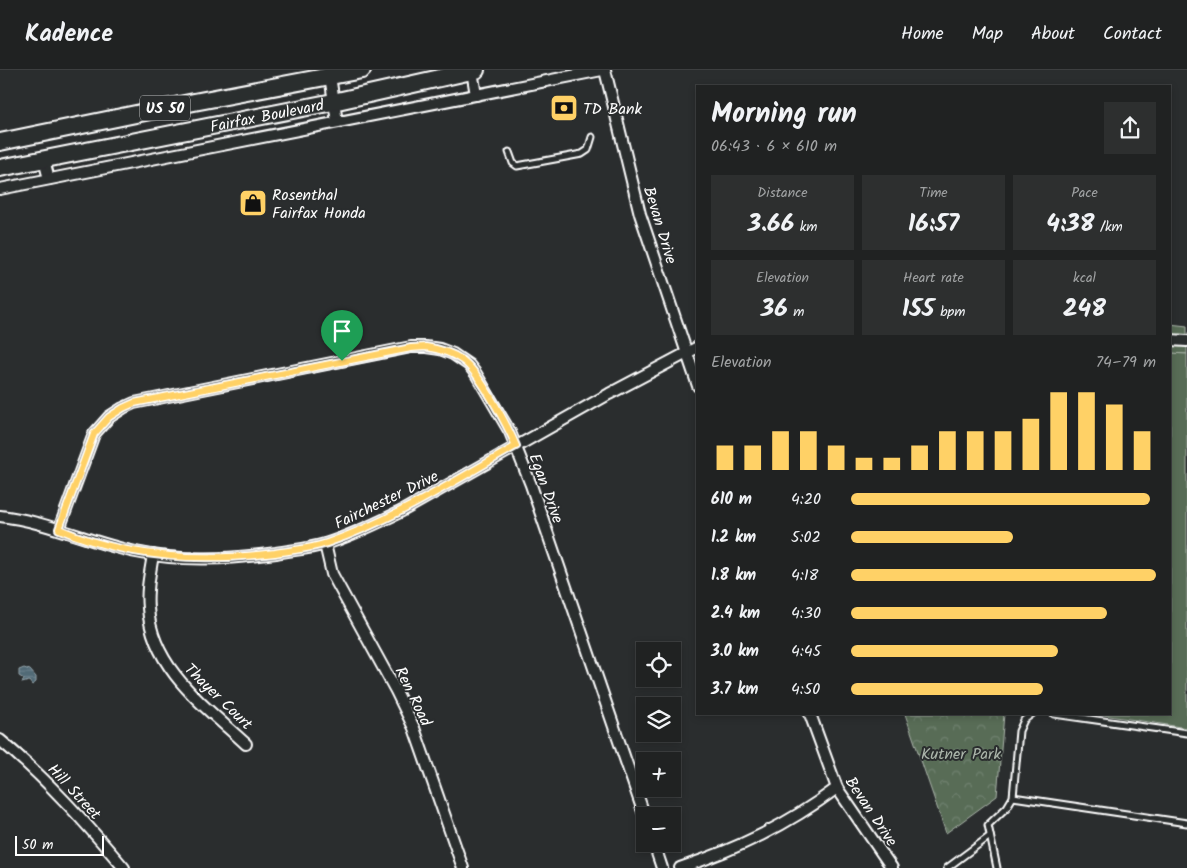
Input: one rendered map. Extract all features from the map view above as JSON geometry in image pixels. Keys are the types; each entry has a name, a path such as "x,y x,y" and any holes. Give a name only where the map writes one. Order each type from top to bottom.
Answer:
{"main road":[{"name":"Fairfax Boulevard","path":"0,142 329,73 362,70"},
{"name":"Fairfax Boulevard","path":"0,168 333,102 474,70"}],"street":[{"path":"474,70 476,95"},
{"path":"0,189 603,70"},
{"name":"Bevan Drive","path":"603,70 640,214 696,380"},
{"path":"329,73 337,122"},
{"path":"44,160 49,179"},
{"path":"1171,340 1187,341"},
{"name":"Egan Drive","path":"59,529 94,434 109,417 134,403 411,348 426,347 454,354 469,365 476,374 510,432 516,446 642,807"},
{"name":"Fairchester Drive","path":"0,516 59,529 75,536 153,556 210,559 239,557 325,544 376,524 402,511 516,446 696,348"},
{"name":"Ren Road","path":"325,544 332,574 396,691 414,728 463,868"},
{"name":"Thayer Court","path":"153,556 148,582 148,608 151,628 160,653 182,684 246,744"},
{"name":"Bevan Drive","path":"810,715 837,788 892,868"},
{"name":"Hill Street","path":"0,740 25,760 57,792 124,868"},
{"path":"680,868 707,859 758,837 807,810 837,788"},
{"path":"657,852 662,868"}],"lane":[{"path":"509,152 513,163 517,166 582,154 588,150 592,137"},
{"path":"997,868 988,826 1007,806 1012,797 1019,731 1024,720 1031,715"},
{"path":"1061,715 1187,733"},
{"path":"1012,797 1187,823"},
{"path":"947,868 990,836"}],"green space":[{"path":"1171,324 1187,326 1187,354 1171,353"},
{"path":"1171,353 1187,354 1187,728 1103,715 1171,715"},
{"name":"Kutner Park","path":"905,715 1004,715 997,796 946,833"}],"water":[{"path":"24,668 30,670 36,677 36,682 32,685 29,681 22,683 24,679 19,676 19,670"}],"place":[{"name":"TD Bank","path":"564,108"},
{"name":"Rosenthal Fairfax Honda","path":"253,203"}],"route":[{"path":"426,347 454,354 469,365 476,374 510,432 516,446 376,524 325,544 306,548 210,559 153,556 75,536 59,529 94,434 114,413 134,403 342,361 426,347"}]}
